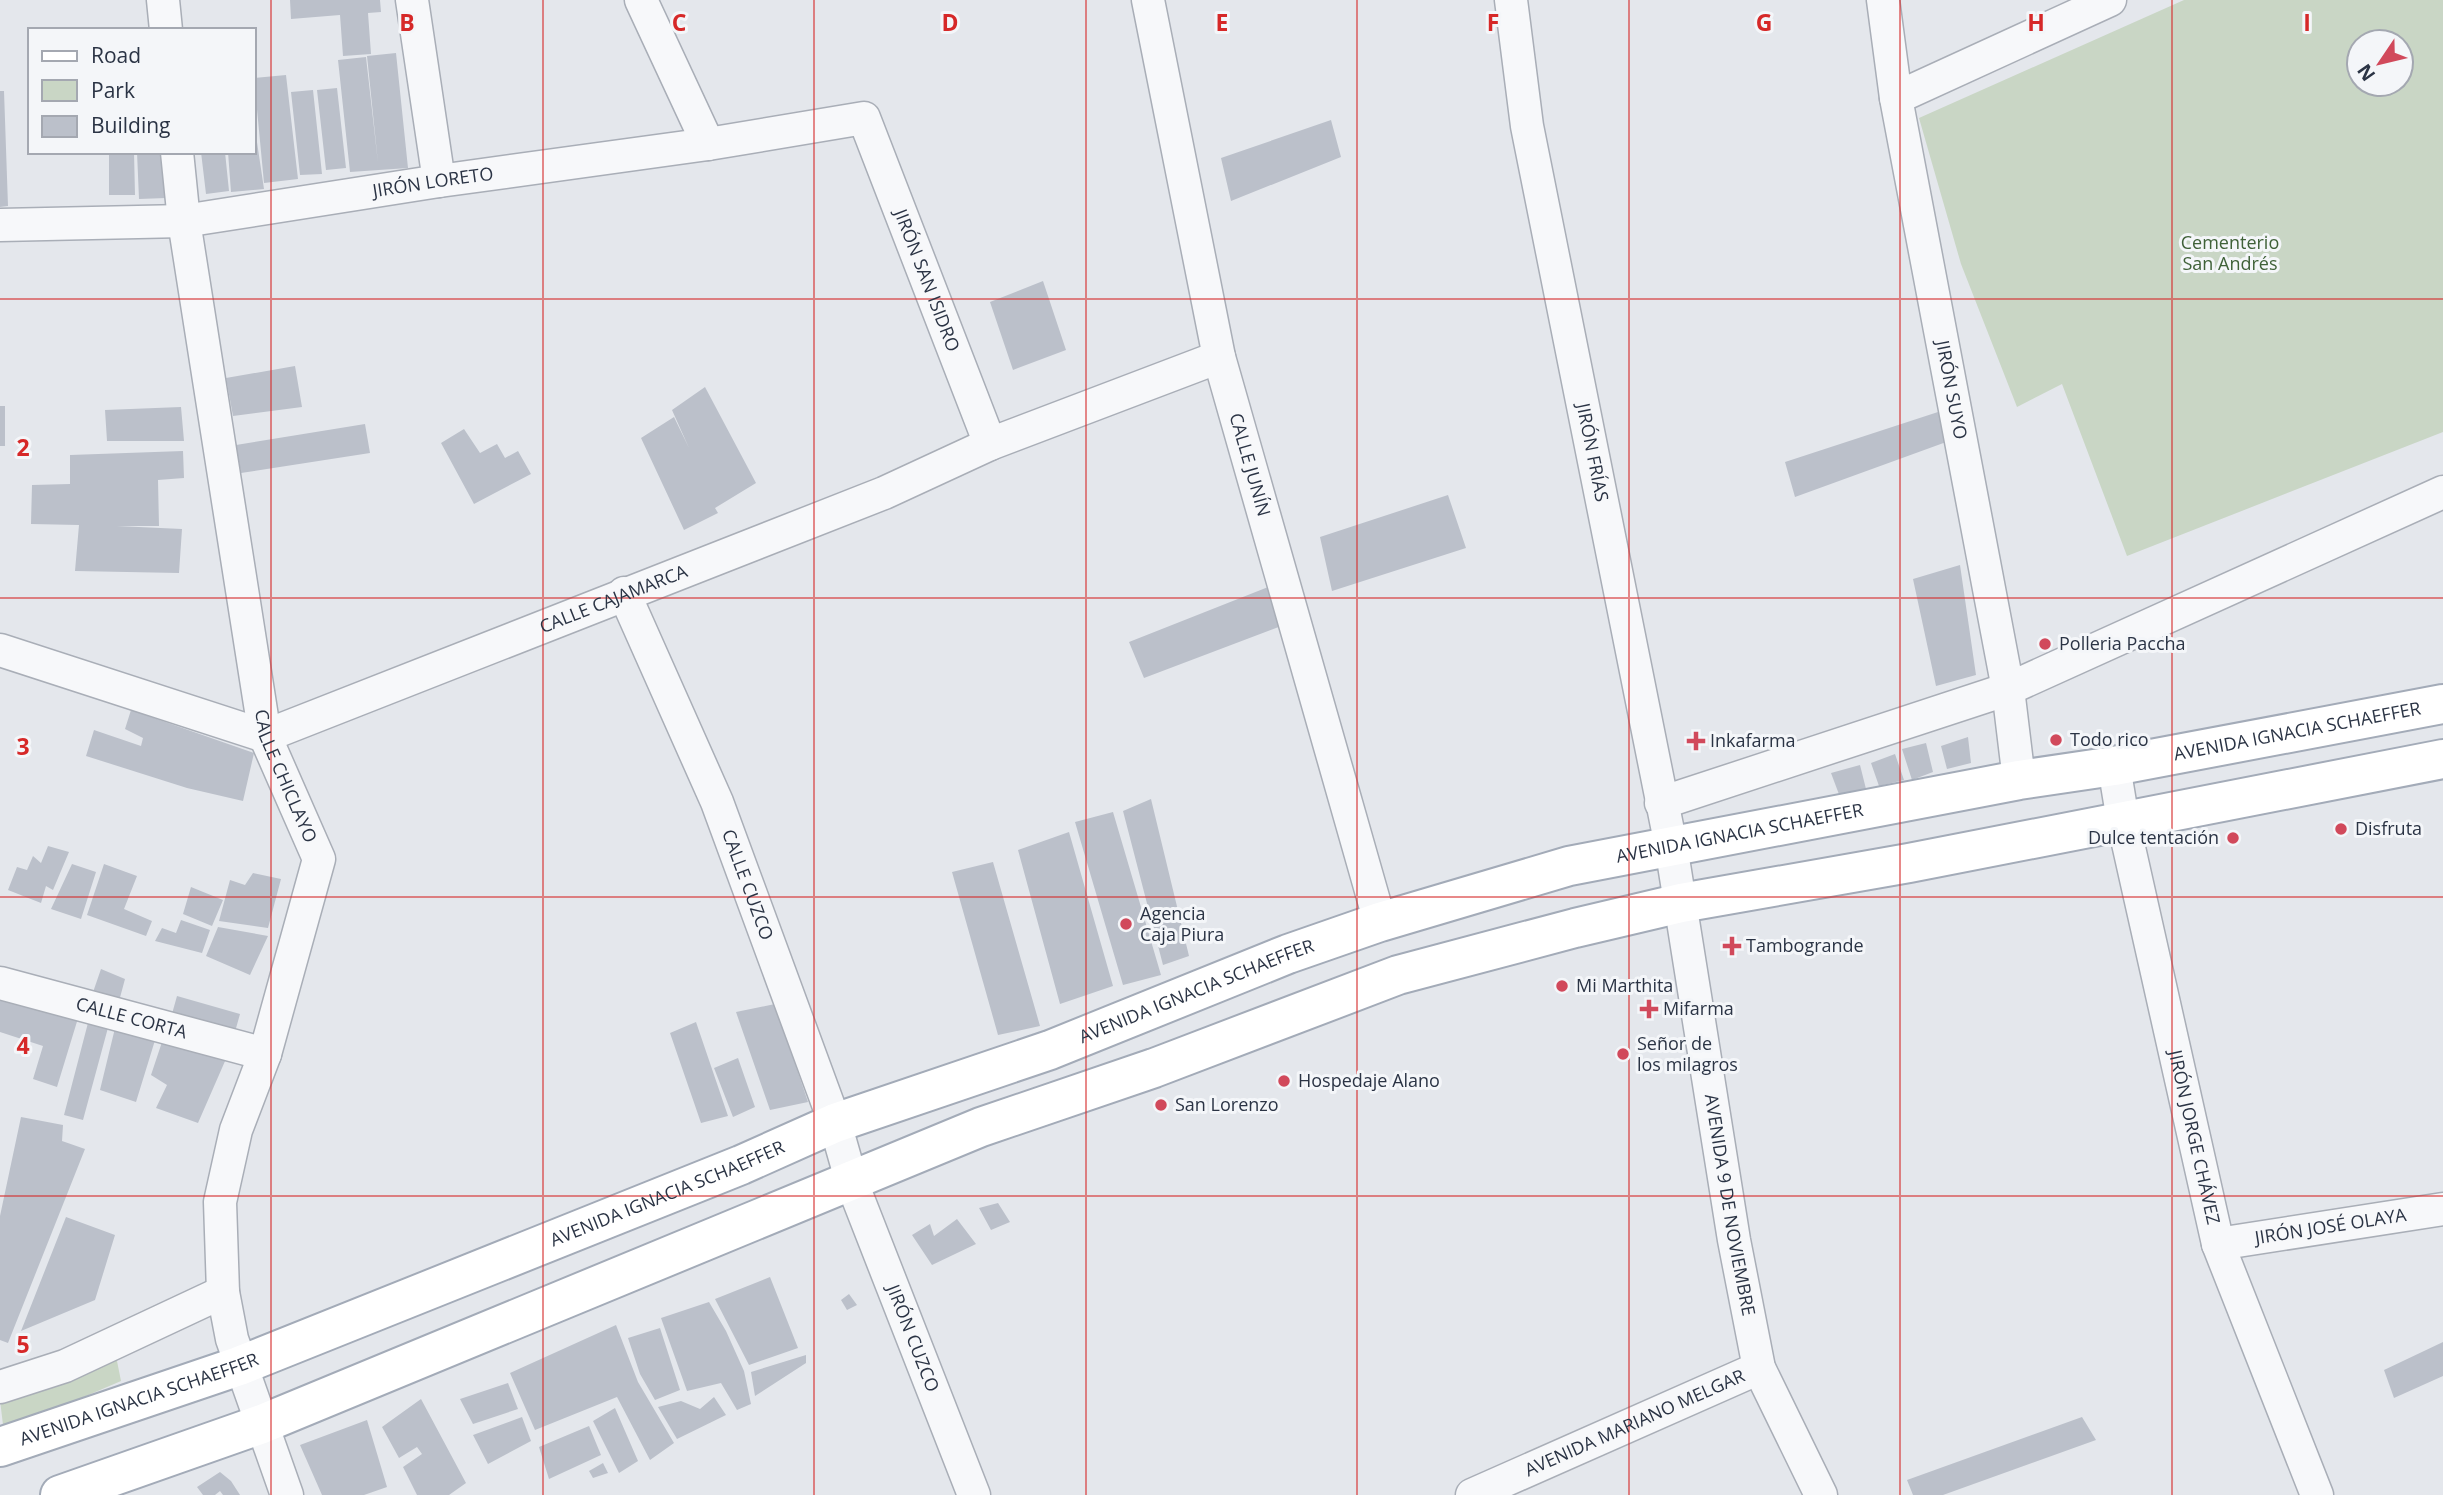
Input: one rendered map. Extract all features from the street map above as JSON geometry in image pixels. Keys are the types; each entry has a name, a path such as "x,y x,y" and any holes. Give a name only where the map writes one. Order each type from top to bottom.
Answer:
{"main road":[{"name":"AVENIDA IGNACIA SCHAEFFER","path":"0,1447 239,1366 741,1165 835,1123 1050,1049 1288,954 1380,922 1569,866 2020,780 2114,766 2443,704"},
{"path":"60,1495 262,1424 981,1128 1154,1068 1398,975 1681,903 1909,863 2443,759"}],"street":[{"path":"163,0 166,28"},
{"path":"412,0 439,181"},
{"path":"640,0 708,144"},
{"name":"CALLE JUNÍN","path":"1148,0 1219,357 1380,922"},
{"name":"JIRÓN FRÍAS","path":"1511,0 1527,126 1681,903"},
{"name":"JIRÓN SUYO","path":"1883,0 1896,98 2008,689 2020,780"},
{"path":"1896,98 2110,0"},
{"name":"JIRÓN LORETO","path":"0,225 184,221 439,181 708,144 864,118"},
{"name":"JIRÓN SAN ISIDRO","path":"864,118 990,444"},
{"name":"CALLE CHICLAYO","path":"177,154 184,221 265,736 320,859 265,1054 236,1130 220,1202 222,1292 239,1366 287,1495"},
{"name":"CALLE CAJAMARCA","path":"265,736 884,493 990,444 1219,357"},
{"path":"1661,803 2008,689 2443,492"},
{"name":"CALLE CUZCO","path":"624,593 717,802 835,1123 852,1183"},
{"path":"0,650 265,736"},
{"name":"JIRÓN JORGE CHÁVEZ","path":"2114,766 2123,821 2218,1244 2317,1495"},
{"name":"AVENIDA 9 DE NOVIEMBRE","path":"1681,903 1734,1240 1759,1368 1821,1495"},
{"name":"CALLE CORTA","path":"0,983 265,1054"},
{"name":"JIRÓN CUZCO","path":"852,1183 974,1495"},
{"name":"JIRÓN JOSÉ OLAYA","path":"2218,1244 2443,1209"},
{"path":"0,1387 65,1366 222,1292"},
{"name":"AVENIDA MARIANO MELGAR","path":"1472,1495 1759,1368"}],"green space":[{"name":"Cementerio San Andrés","path":"2184,0 2443,0 2443,432 2127,556 2062,384 2017,407 1961,264 1919,118"},
{"path":"116,1356 121,1381 51,1411 3,1425 0,1400"}],"building":[{"path":"290,0 380,0 381,12 368,13 371,54 343,56 340,15 291,19"},
{"path":"396,53 408,168 350,172 338,60 366,57 378,163 367,56"},
{"path":"286,75 298,179 264,183 256,78"},
{"path":"337,88 346,168 326,170 317,90"},
{"path":"313,90 322,174 300,175 291,92"},
{"path":"0,91 4,91 8,206 0,207"},
{"path":"1331,120 1341,157 1231,201 1221,158"},
{"path":"256,135 264,189 231,192 228,154 256,154"},
{"path":"109,154 134,154 135,195 109,195"},
{"path":"137,154 164,154 166,198 139,199"},
{"path":"201,154 225,154 229,191 206,194"},
{"path":"1043,281 1066,350 1013,370 990,302"},
{"path":"295,366 302,407 233,416 226,378"},
{"path":"705,387 756,483 715,508 718,513 684,530 641,438 674,417 689,448 672,410"},
{"path":"0,406 5,406 5,446 0,446"},
{"path":"181,407 184,441 107,441 105,410"},
{"path":"1938,412 1949,441 1795,497 1785,462"},
{"path":"365,424 370,453 241,473 236,445"},
{"path":"464,429 480,453 497,444 505,458 518,451 531,474 474,504 441,443"},
{"path":"183,451 184,478 158,480 159,526 117,526 182,529 179,573 75,571 79,525 31,524 32,485 70,484 70,455"},
{"path":"1448,495 1466,548 1332,591 1320,537"},
{"path":"1960,565 1976,675 1936,686 1913,579"},
{"path":"1273,585 1284,625 1144,678 1129,642"},
{"path":"131,710 254,753 243,801 187,788 86,756 94,730 141,746 143,738 125,729"},
{"path":"1968,737 1971,763 1947,769 1941,746"},
{"path":"1926,743 1933,772 1912,780 1902,749"},
{"path":"1895,754 1904,780 1879,786 1871,763"},
{"path":"1860,765 1866,789 1840,797 1831,773"},
{"path":"1151,799 1189,956 1163,965 1123,811"},
{"path":"1113,812 1161,975 1123,985 1075,822"},
{"path":"1069,832 1113,986 1060,1004 1018,850"},
{"path":"48,846 69,852 53,890 46,886 41,903 8,890 17,867 27,870 33,856 41,863"},
{"path":"993,862 1040,1026 998,1035 952,872"},
{"path":"72,864 96,872 81,919 51,909"},
{"path":"104,864 137,876 124,909 152,921 146,936 87,915"},
{"path":"253,873 281,879 268,928 219,921 230,880 245,885"},
{"path":"191,887 223,900 212,926 183,914"},
{"path":"181,920 210,930 202,953 155,941 162,928 176,933"},
{"path":"218,927 268,936 250,975 206,956"},
{"path":"101,969 125,979 118,1005 91,998"},
{"path":"0,990 79,1015 57,1087 33,1079 43,1046 0,1032"},
{"path":"177,996 240,1014 233,1039 170,1021"},
{"path":"775,1004 808,1102 770,1110 736,1012"},
{"path":"89,1019 109,1024 83,1120 64,1115"},
{"path":"696,1022 728,1116 701,1123 670,1033"},
{"path":"116,1024 156,1037 136,1102 100,1090"},
{"path":"164,1036 229,1052 198,1123 156,1108 167,1085 151,1075"},
{"path":"738,1058 755,1107 733,1117 714,1068"},
{"path":"21,1117 63,1125 62,1141 85,1149 8,1343 0,1340 0,1216"},
{"path":"998,1203 1010,1222 991,1230 979,1208"},
{"path":"66,1217 115,1235 95,1300 21,1331"},
{"path":"957,1219 976,1244 932,1265 912,1235 930,1224 934,1236"},
{"path":"770,1277 798,1348 749,1365 715,1299"},
{"path":"849,1294 857,1305 847,1310 841,1300"},
{"path":"709,1302 744,1371 751,1404 737,1410 721,1383 687,1391 661,1318"},
{"path":"616,1325 638,1382 674,1443 650,1460 617,1397 535,1430 510,1373"},
{"path":"660,1328 680,1390 655,1400 640,1374 628,1338"},
{"path":"2443,1342 2443,1376 2394,1398 2384,1370"},
{"path":"806,1355 806,1363 755,1396 751,1372"},
{"path":"508,1383 518,1409 473,1424 460,1399"},
{"path":"714,1397 726,1415 677,1439 658,1407 681,1401 700,1409"},
{"path":"421,1399 466,1483 449,1495 417,1495 403,1467 422,1454 417,1447 399,1458 382,1427"},
{"path":"615,1408 638,1461 619,1473 593,1421"},
{"path":"522,1417 531,1441 488,1464 473,1435"},
{"path":"2082,1417 2096,1440 1943,1495 1913,1495 1907,1480"},
{"path":"367,1420 387,1487 364,1495 322,1495 300,1445"},
{"path":"589,1426 601,1455 549,1479 539,1447"},
{"path":"603,1463 608,1473 593,1478 589,1471"},
{"path":"220,1472 231,1481 240,1495 223,1495 220,1491 215,1495 203,1495 197,1487"}],"place":[{"name":"Polleria Paccha","path":"2045,644"},
{"name":"Todo rico","path":"2056,740"},
{"name":"Inkafarma","path":"1696,741"},
{"name":"Disfruta","path":"2341,829"},
{"name":"Dulce tentación","path":"2233,838"},
{"name":"Agencia Caja Piura","path":"1126,924"},
{"name":"Tambogrande","path":"1732,946"},
{"name":"Mi Marthita","path":"1562,986"},
{"name":"Mifarma","path":"1649,1009"},
{"name":"Señor de los milagros","path":"1623,1054"},
{"name":"Hospedaje Alano","path":"1284,1081"},
{"name":"San Lorenzo","path":"1161,1105"}]}
